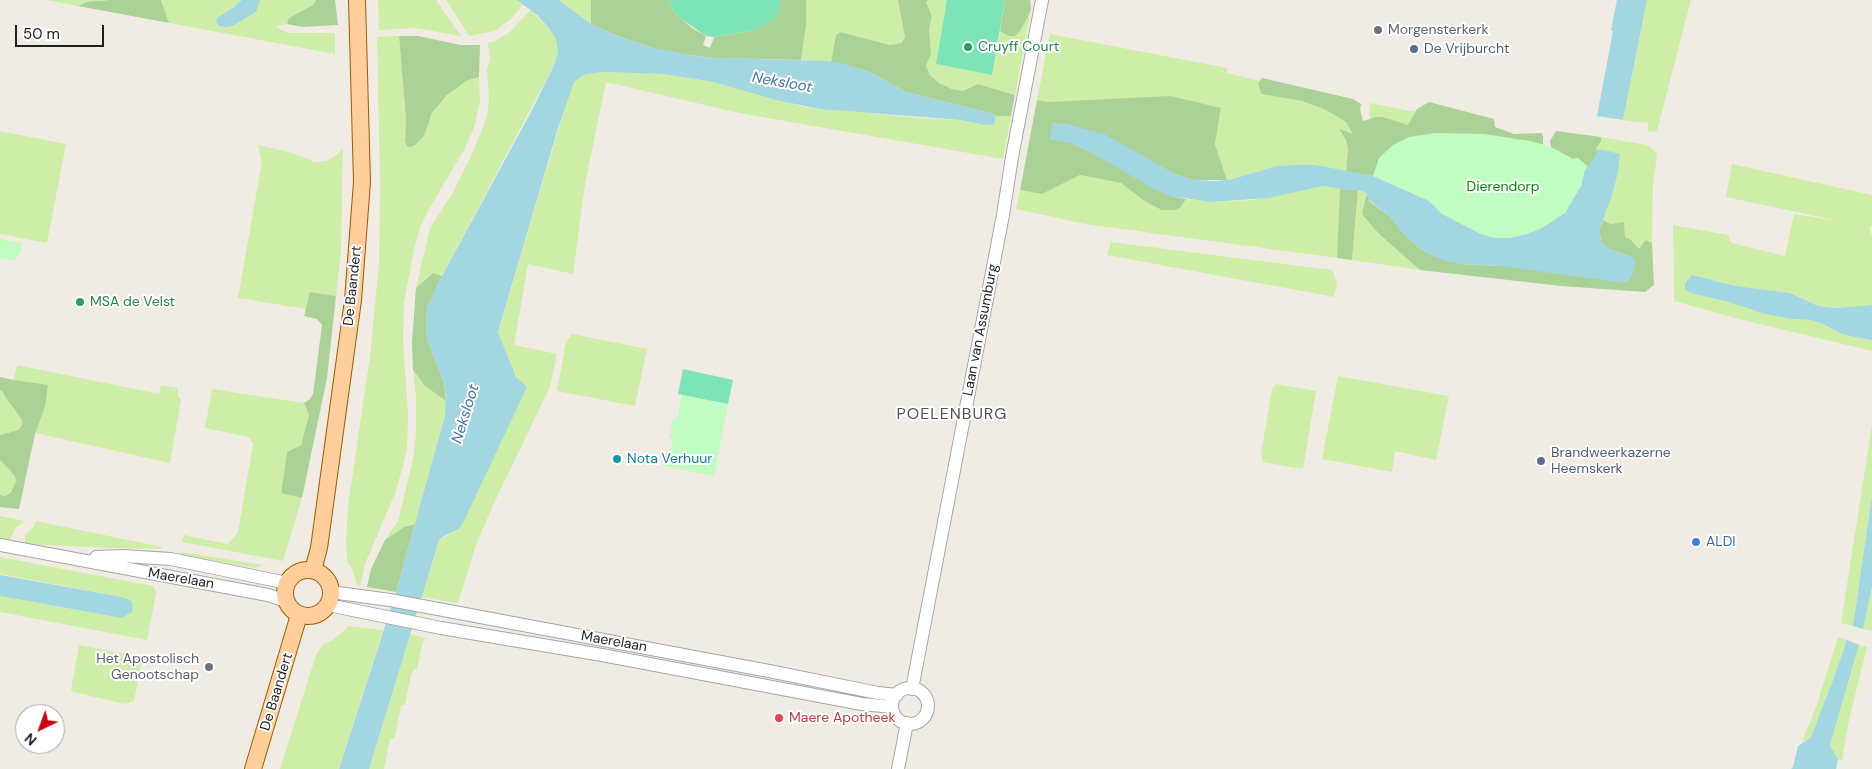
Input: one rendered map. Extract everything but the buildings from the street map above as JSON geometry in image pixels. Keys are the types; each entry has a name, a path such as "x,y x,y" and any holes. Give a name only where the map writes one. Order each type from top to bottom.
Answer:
{"main road":[{"name":"De Baandert","path":"313,570 319,548 353,300 362,182 357,0"},
{"path":"313,570 324,576 327,581 329,599 323,612 316,616 308,617 292,611 284,596 286,583 292,575 298,571 313,570"},
{"name":"De Baandert","path":"253,769 299,615"}],"street":[{"name":"Laan van Assumburg","path":"912,689 1042,0"},
{"name":"Maerelaan","path":"0,545 268,595 286,601"},
{"name":"Maerelaan","path":"76,558 123,556 172,560 286,583"},
{"name":"Maerelaan","path":"329,599 390,600 896,695"},
{"name":"Maerelaan","path":"329,599 381,616 416,623 602,655 862,704 892,707"},
{"path":"912,689 920,692 926,698 927,711 921,720 907,723 897,718 892,707 896,695 904,690 912,689"},
{"path":"898,769 907,723"}],"green space":[{"path":"46,0 110,0 86,2 78,6"},
{"path":"161,0 316,0 313,5 289,18 287,24 275,27 289,33 335,33 335,54 169,23"},
{"path":"161,0 169,23 78,6 86,2"},
{"path":"316,0 335,0 338,25 302,27 287,24 289,18 313,5"},
{"path":"378,0 436,0 461,36 414,28 379,30"},
{"path":"446,0 517,0 523,5 511,19 495,31 469,36"},
{"path":"559,0 591,0 591,24"},
{"path":"591,0 669,0 674,12 692,28 706,36 703,45 710,48 714,37 755,30 780,7 780,0 806,0 806,26 801,60 716,58 687,55 653,48 591,24"},
{"path":"669,0 780,0 780,7 774,19 755,30 714,37 706,36 683,20 674,12"},
{"path":"806,0 898,0 905,38 901,43 890,45 840,32 836,35 831,62 801,60 806,26"},
{"path":"898,0 928,0 926,2 932,16 929,29 931,54 926,66 930,75 939,83 952,89 963,91 978,84 1015,95 1011,116 996,116 906,92 868,71 831,62 836,35 840,32 890,45 901,43 905,38"},
{"path":"928,0 947,0 937,64 992,75 1000,31 1008,36 1021,30 1031,10 1015,95 978,84 963,91 952,89 939,83 930,75 926,66 931,54 929,29 932,16 926,2"},
{"name":"Cruyff Court","path":"947,0 1005,0 992,75 936,64"},
{"path":"1005,0 1030,0 1031,10 1021,30 1015,36 1008,36 1000,31"},
{"path":"1647,0 1691,0 1657,131 1648,132 1648,123 1623,120"},
{"path":"530,10 549,28 556,40 558,52 554,65 442,276 433,273 416,288 430,228 452,194 471,156 487,117 489,98 487,70 490,59 488,43 510,32"},
{"path":"1050,34 1227,68 1227,73 1260,81 1258,83 1261,94 1302,101 1326,110 1346,122 1353,134 1339,130 1346,140 1348,151 1346,172 1316,165 1227,180 1215,144 1221,108 1112,100 1048,102 1037,100"},
{"path":"399,36 406,120 405,141 424,136 429,120 439,103 457,86 466,81 479,77 480,102 474,128 464,150 421,225 414,249 404,303 403,338 408,415 407,450 396,491 365,564 360,586 357,585 352,569 347,561 346,541 348,506 370,356 379,263 380,185 377,37"},
{"path":"399,36 418,36 461,45 480,45 479,77 466,81 447,95 432,113 424,136 415,145 410,147 407,146 405,141 406,120"},
{"path":"602,72 664,74 713,82 804,107 961,120 984,125 994,123 996,116 1011,116 1003,159 739,113 606,82 585,184 573,274 528,264 514,345 557,354 550,387 493,505 476,545 458,603 421,597 439,540 459,529 516,377 498,333 567,100 574,82 583,75"},
{"path":"1262,78 1353,99 1361,104 1360,109 1363,121 1383,117 1408,125 1417,109 1429,102 1494,119 1495,127 1514,134 1542,133 1543,146 1380,170 1373,176 1346,172 1348,150 1346,140 1339,129 1353,134 1346,122 1326,110 1302,101 1261,94 1258,83"},
{"path":"1170,96 1221,108 1215,144 1227,180 1193,180 1175,174 1070,125 1052,123 1073,144 1171,196 1186,199 1180,208 1162,210 1146,202 1121,183 1080,175 1042,194 1020,190 1037,100 1048,102"},
{"path":"1369,103 1416,112 1408,126 1383,117 1370,119"},
{"path":"0,131 66,144 47,243 0,234"},
{"path":"1556,131 1601,137 1601,141 1596,149 1596,156 1588,167 1578,158 1573,159 1552,153 1550,141"},
{"name":"Dierendorp","path":"1436,133 1484,134 1530,141 1551,147 1573,159 1578,158 1588,167 1573,202 1565,213 1542,228 1527,234 1510,238 1495,238 1481,234 1442,214 1429,201 1373,176 1379,158 1393,145 1409,137"},
{"path":"1601,137 1647,145 1656,152 1653,184 1652,243 1644,240 1639,250 1630,239 1625,237 1623,229 1603,220 1612,196 1620,155 1596,149 1601,141"},
{"path":"258,145 293,153 315,162 326,161 336,156 343,148 341,252 336,296 310,292 306,309 238,298 262,161"},
{"path":"1732,164 1872,195 1872,227 1870,226 1870,231 1872,235 1872,305 1837,308 1818,306 1790,293 1688,278 1685,283 1765,314 1810,320 1821,323 1844,335 1872,340 1872,351 1735,318 1674,301 1673,225 1728,235 1732,243 1785,256 1794,214 1839,221 1726,197"},
{"path":"1080,175 1121,183 1180,208 1186,199 1210,202 1253,200 1323,186 1340,189 1337,258 1085,224 1016,209 1020,190 1042,194"},
{"path":"1340,189 1358,190 1352,260 1337,258"},
{"path":"1358,190 1367,193 1363,214 1379,234 1420,270 1352,260"},
{"path":"1367,193 1369,201 1389,216 1409,239 1421,249 1433,256 1461,264 1500,266 1632,257 1608,249 1601,241 1599,230 1603,220 1611,224 1624,222 1625,237 1630,239 1639,249 1645,240 1652,243 1654,285 1645,292 1561,286 1420,270 1379,234 1362,214"},
{"path":"0,239 21,243 21,252 15,260 0,258"},
{"path":"1111,242 1332,270 1337,282 1334,297 1107,255"},
{"path":"433,273 442,276 427,308 427,339 444,382 446,401 425,386 413,370 412,342 416,288"},
{"path":"310,292 336,296 327,378 302,498 281,493 287,452 301,445 309,415 304,403 313,394 322,325 317,319 304,316"},
{"path":"572,334 647,349 635,406 557,391 566,342"},
{"path":"17,365 159,394 161,385 178,388 178,396 181,400 170,463 35,433 45,407 14,380"},
{"path":"683,369 733,380 728,404 678,394"},
{"path":"413,370 425,386 446,401 445,414 415,524 404,527 385,540 398,521 413,460 416,433 416,397"},
{"path":"1338,376 1449,396 1436,460 1395,451 1392,472 1322,459"},
{"path":"0,377 48,385 45,407 35,434 19,509 0,507 0,495 5,496 11,492 16,482 15,476 0,460 0,435 18,430 22,425 16,411 0,390"},
{"path":"1276,384 1316,391 1303,469 1263,462 1261,454 1272,389"},
{"path":"212,389 304,403 309,415 301,445 287,452 281,492 302,498 283,561 182,542 184,535 227,544 238,532 253,444 249,437 205,428"},
{"path":"0,390 3,391 5,397 16,411 22,425 18,430 0,435"},
{"path":"682,395 728,404 714,476 664,466 666,458 669,458 673,439 669,438 673,419 677,419"},
{"path":"1872,425 1872,495 1853,626 1841,623"},
{"path":"0,460 15,476 16,482 14,489 4,496 0,495"},
{"path":"0,516 24,521 15,529 9,542 0,540"},
{"path":"36,521 162,547 160,549 112,548 25,544 25,534 33,528"},
{"path":"415,524 396,592 367,587 371,569 385,540 404,527"},
{"path":"181,552 263,565 255,568 182,555"},
{"path":"0,557 153,586 156,593 147,640 0,612 0,596 105,615 122,597 0,574"},
{"path":"1872,587 1872,631 1863,629"},
{"path":"349,626 383,630 339,769 280,769 316,655 322,645 334,639"},
{"path":"410,634 425,638 417,670 414,669 405,704 401,706 395,738 390,739 384,769 369,769"},
{"path":"1838,637 1847,640 1811,737 1802,742 1816,707"},
{"path":"79,645 137,656 142,659 134,701 125,704 71,690"},
{"path":"1859,645 1867,647 1849,720 1842,761 1838,759 1830,745"}],"water":[{"path":"242,0 260,0 256,12 232,26 219,26 216,21 217,18"},
{"name":"Neksloot","path":"517,0 559,0 591,24 613,34 653,48 687,55 716,58 827,61 848,65 868,71 906,92 996,116 994,124 984,125 961,120 820,109 780,101 713,82 664,74 602,72 583,75 574,82 558,128 498,332 516,377 527,387 463,523 459,529 439,540 369,769 339,769 396,592 445,415 446,396 444,382 427,339 427,308 442,276 532,110 554,65 558,52 556,40 549,28 537,15"},
{"path":"1617,0 1647,0 1623,120 1597,116"},
{"path":"1052,123 1070,125 1104,134 1175,174 1193,180 1217,181 1233,179 1277,166 1296,165 1316,165 1373,176 1429,201 1442,214 1481,234 1495,238 1510,238 1527,234 1542,228 1565,213 1581,186 1585,170 1596,156 1596,149 1608,151 1620,154 1612,196 1599,230 1601,241 1608,249 1632,257 1636,262 1633,274 1625,283 1500,266 1461,264 1446,261 1421,249 1409,239 1389,216 1369,200 1367,193 1358,190 1323,186 1268,198 1210,202 1171,196 1156,190 1089,151 1073,144 1050,139"},
{"path":"1692,275 1736,286 1790,293 1818,306 1837,308 1872,305 1872,340 1844,335 1821,323 1810,320 1765,314 1729,302 1691,293 1685,289 1685,283"},
{"path":"1872,495 1872,587 1863,629 1853,626"},
{"path":"0,575 122,597 130,600 133,605 132,612 122,618 0,596"},
{"path":"1847,640 1859,645 1830,745 1838,759 1836,769 1791,769 1798,746 1811,737"}],"place":[{"name":"Morgensterkerk","path":"1378,30"},
{"name":"Cruyff Court","path":"968,47"},
{"name":"De Vrijburcht","path":"1414,49"},
{"name":"MSA de Velst","path":"80,302"},
{"name":"Nota Verhuur","path":"617,459"},
{"name":"Brandweerkazerne Heemskerk","path":"1541,461"},
{"name":"ALDI","path":"1696,542"},
{"name":"Het Apostolisch Genootschap","path":"209,667"},
{"name":"Maere Apotheek","path":"779,718"}],"district":[{"name":"POELENBURG","path":"952,415"}]}
